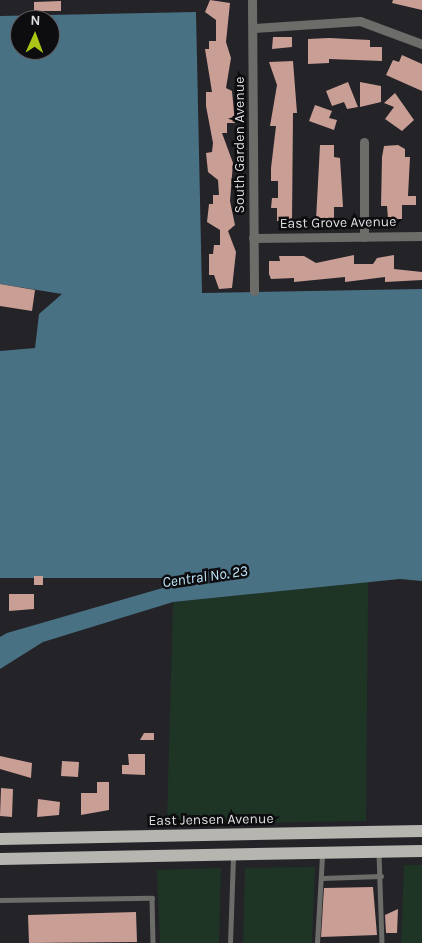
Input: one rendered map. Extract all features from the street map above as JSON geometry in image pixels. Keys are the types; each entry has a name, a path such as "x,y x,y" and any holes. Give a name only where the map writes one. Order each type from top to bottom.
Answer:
{"main road":[{"name":"East Jensen Avenue","path":"0,840 422,831"},
{"path":"0,859 422,851"}],"street":[{"name":"South Garden Avenue","path":"252,0 254,28 254,290"},
{"path":"254,28 360,21 422,44"},
{"path":"364,142 364,237"},
{"name":"East Grove Avenue","path":"254,238 422,236"}],"lane":[{"path":"379,852 382,943"},
{"path":"317,943 318,886 322,878 322,853"},
{"path":"230,943 233,855"},
{"path":"322,878 381,876"},
{"path":"0,900 152,898 153,943"}],"green space":[{"path":"368,582 366,821 167,824 173,602"},
{"path":"404,865 422,865 422,943 401,943"},
{"path":"315,867 312,943 243,943 245,868"},
{"path":"221,868 219,943 160,943 157,870"}],"water":[{"name":"Central No. 23","path":"196,12 202,293 422,289 422,581 400,579 173,602 43,642 0,669 0,637 7,633 173,585 174,578 0,578 0,351 35,348 39,314 62,294 0,284 0,16 10,16 10,60 60,60 60,15"}],"building":[{"path":"210,0 230,3 226,42 231,58 226,88 232,91 235,123 227,123 227,133 222,133 233,163 230,201 235,225 228,231 236,252 232,288 219,289 214,275 209,275 209,254 213,254 214,245 220,245 220,230 207,222 209,204 213,204 213,195 219,195 218,180 208,172 206,153 212,152 213,143 206,106 206,92 212,92 205,49 209,49 209,41 216,41 216,20 205,12"},
{"path":"393,0 422,0 422,10 392,3"},
{"path":"61,1 61,11 34,10 34,2"},
{"path":"273,37 292,37 292,47 272,49"},
{"path":"308,39 370,40 370,47 382,47 382,61 329,59 329,63 308,64"},
{"path":"402,55 422,64 422,91 386,75 393,60 399,62"},
{"path":"293,61 297,113 293,113 292,221 277,221 277,208 271,208 272,198 278,198 278,181 271,181 276,126 270,126 277,85 269,62"},
{"path":"348,82 358,107 347,109 344,102 332,106 326,91"},
{"path":"360,82 381,86 381,102 360,107"},
{"path":"395,93 414,120 402,131 385,119 394,107 384,103"},
{"path":"315,105 332,111 329,118 337,120 334,130 309,121"},
{"path":"320,145 334,145 334,157 340,158 343,207 334,207 334,221 316,220"},
{"path":"398,145 405,149 405,157 410,157 408,196 416,196 416,205 402,205 402,219 388,219 387,206 381,206 382,157 384,146"},
{"path":"354,255 354,264 373,264 377,258 394,255 394,269 422,272 422,280 385,282 385,277 345,282 345,277 294,282 294,278 271,279 269,274 269,261 280,261 279,256 304,256 316,263"},
{"path":"0,284 35,290 32,311 0,306"},
{"path":"34,576 43,576 43,585 34,585"},
{"path":"9,594 34,594 34,609 9,611"},
{"path":"144,733 154,733 154,740 140,740"},
{"path":"128,754 145,754 145,775 122,774 122,765 129,765"},
{"path":"0,756 32,763 31,778 0,769"},
{"path":"62,761 79,762 78,777 61,776"},
{"path":"97,782 109,782 109,810 81,815 81,793 97,793"},
{"path":"1,788 13,789 12,817 0,816"},
{"path":"38,799 60,802 59,815 37,817"},
{"path":"373,887 377,935 321,937 324,888"},
{"path":"398,909 397,933 386,933 385,915"},
{"path":"136,912 137,942 29,943 28,915"}]}
